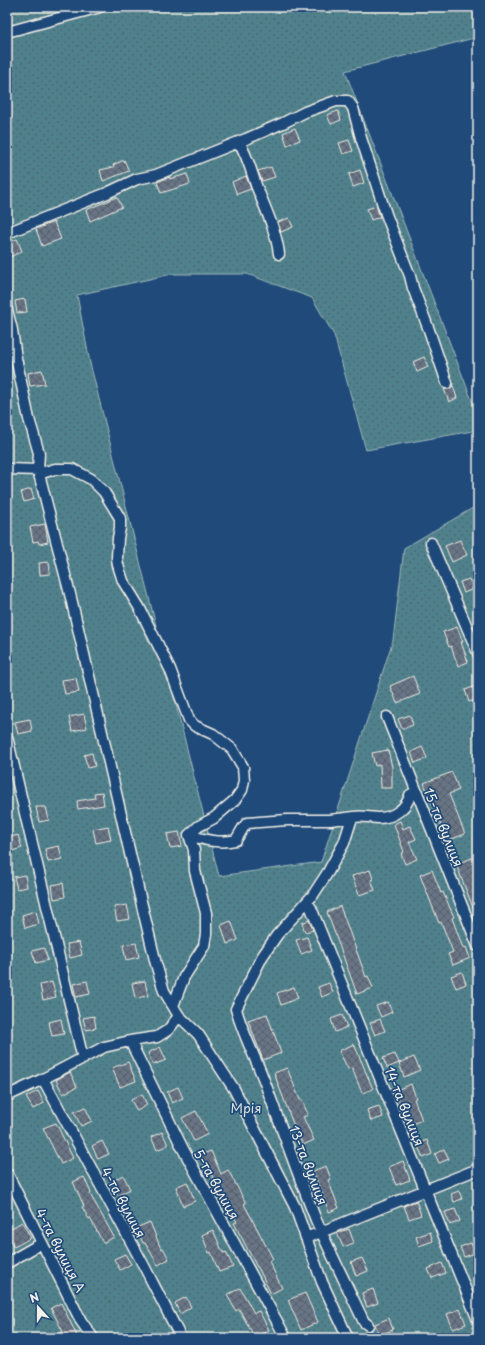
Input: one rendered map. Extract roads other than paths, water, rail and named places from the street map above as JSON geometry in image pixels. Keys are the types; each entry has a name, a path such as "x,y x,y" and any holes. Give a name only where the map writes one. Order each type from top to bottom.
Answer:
{"street":[{"path":"7,32 100,7"},
{"path":"7,233 137,180 156,175 239,142 305,112 336,101 348,101 353,108 361,138 386,214 410,276 447,383"},
{"path":"239,142 245,151 269,218 278,244 279,254"},
{"path":"7,310 29,419 39,453 38,470 71,598 156,964 164,991 179,1016 198,1034 234,1089 295,1207 322,1282 348,1338"},
{"path":"7,469 38,470 45,472 55,469 72,469 91,479 104,492 120,518 117,558 123,581 139,607 170,669 189,720 195,726 213,734 232,749 243,767 244,780 242,790 235,800 214,818 200,826 190,835"},
{"path":"431,543 478,653"},
{"name":"15-та вулиця","path":"387,717 478,946"},
{"path":"7,737 83,1059"},
{"path":"190,835 210,841 230,842 236,840 247,823 287,820 330,820 360,816 380,818 402,810 408,802 410,795 416,792"},
{"path":"307,902 313,895 337,856 354,817"},
{"path":"173,1006 184,977 204,946 206,934 206,913 195,871 194,850 190,835"},
{"name":"13-та вулиця","path":"307,902 277,935 262,958 236,1009 265,1083 295,1168 322,1233 364,1322 368,1325"},
{"name":"14-та вулиця","path":"307,902 311,908 478,1320"},
{"path":"7,1096 83,1059 104,1047 157,1037 168,1030 179,1016"},
{"name":"5-та вулиця","path":"130,1041 183,1149 286,1338"},
{"name":"4-та вулиця","path":"43,1079 144,1266 181,1338"},
{"path":"306,1238 322,1233 425,1189 478,1169"},
{"name":"4-та вулиця А","path":"7,1173 81,1321 93,1338"},
{"path":"7,1263 40,1244 40,1239"}],"park label":[{"name":"Мрія","path":"246,1107"}]}
